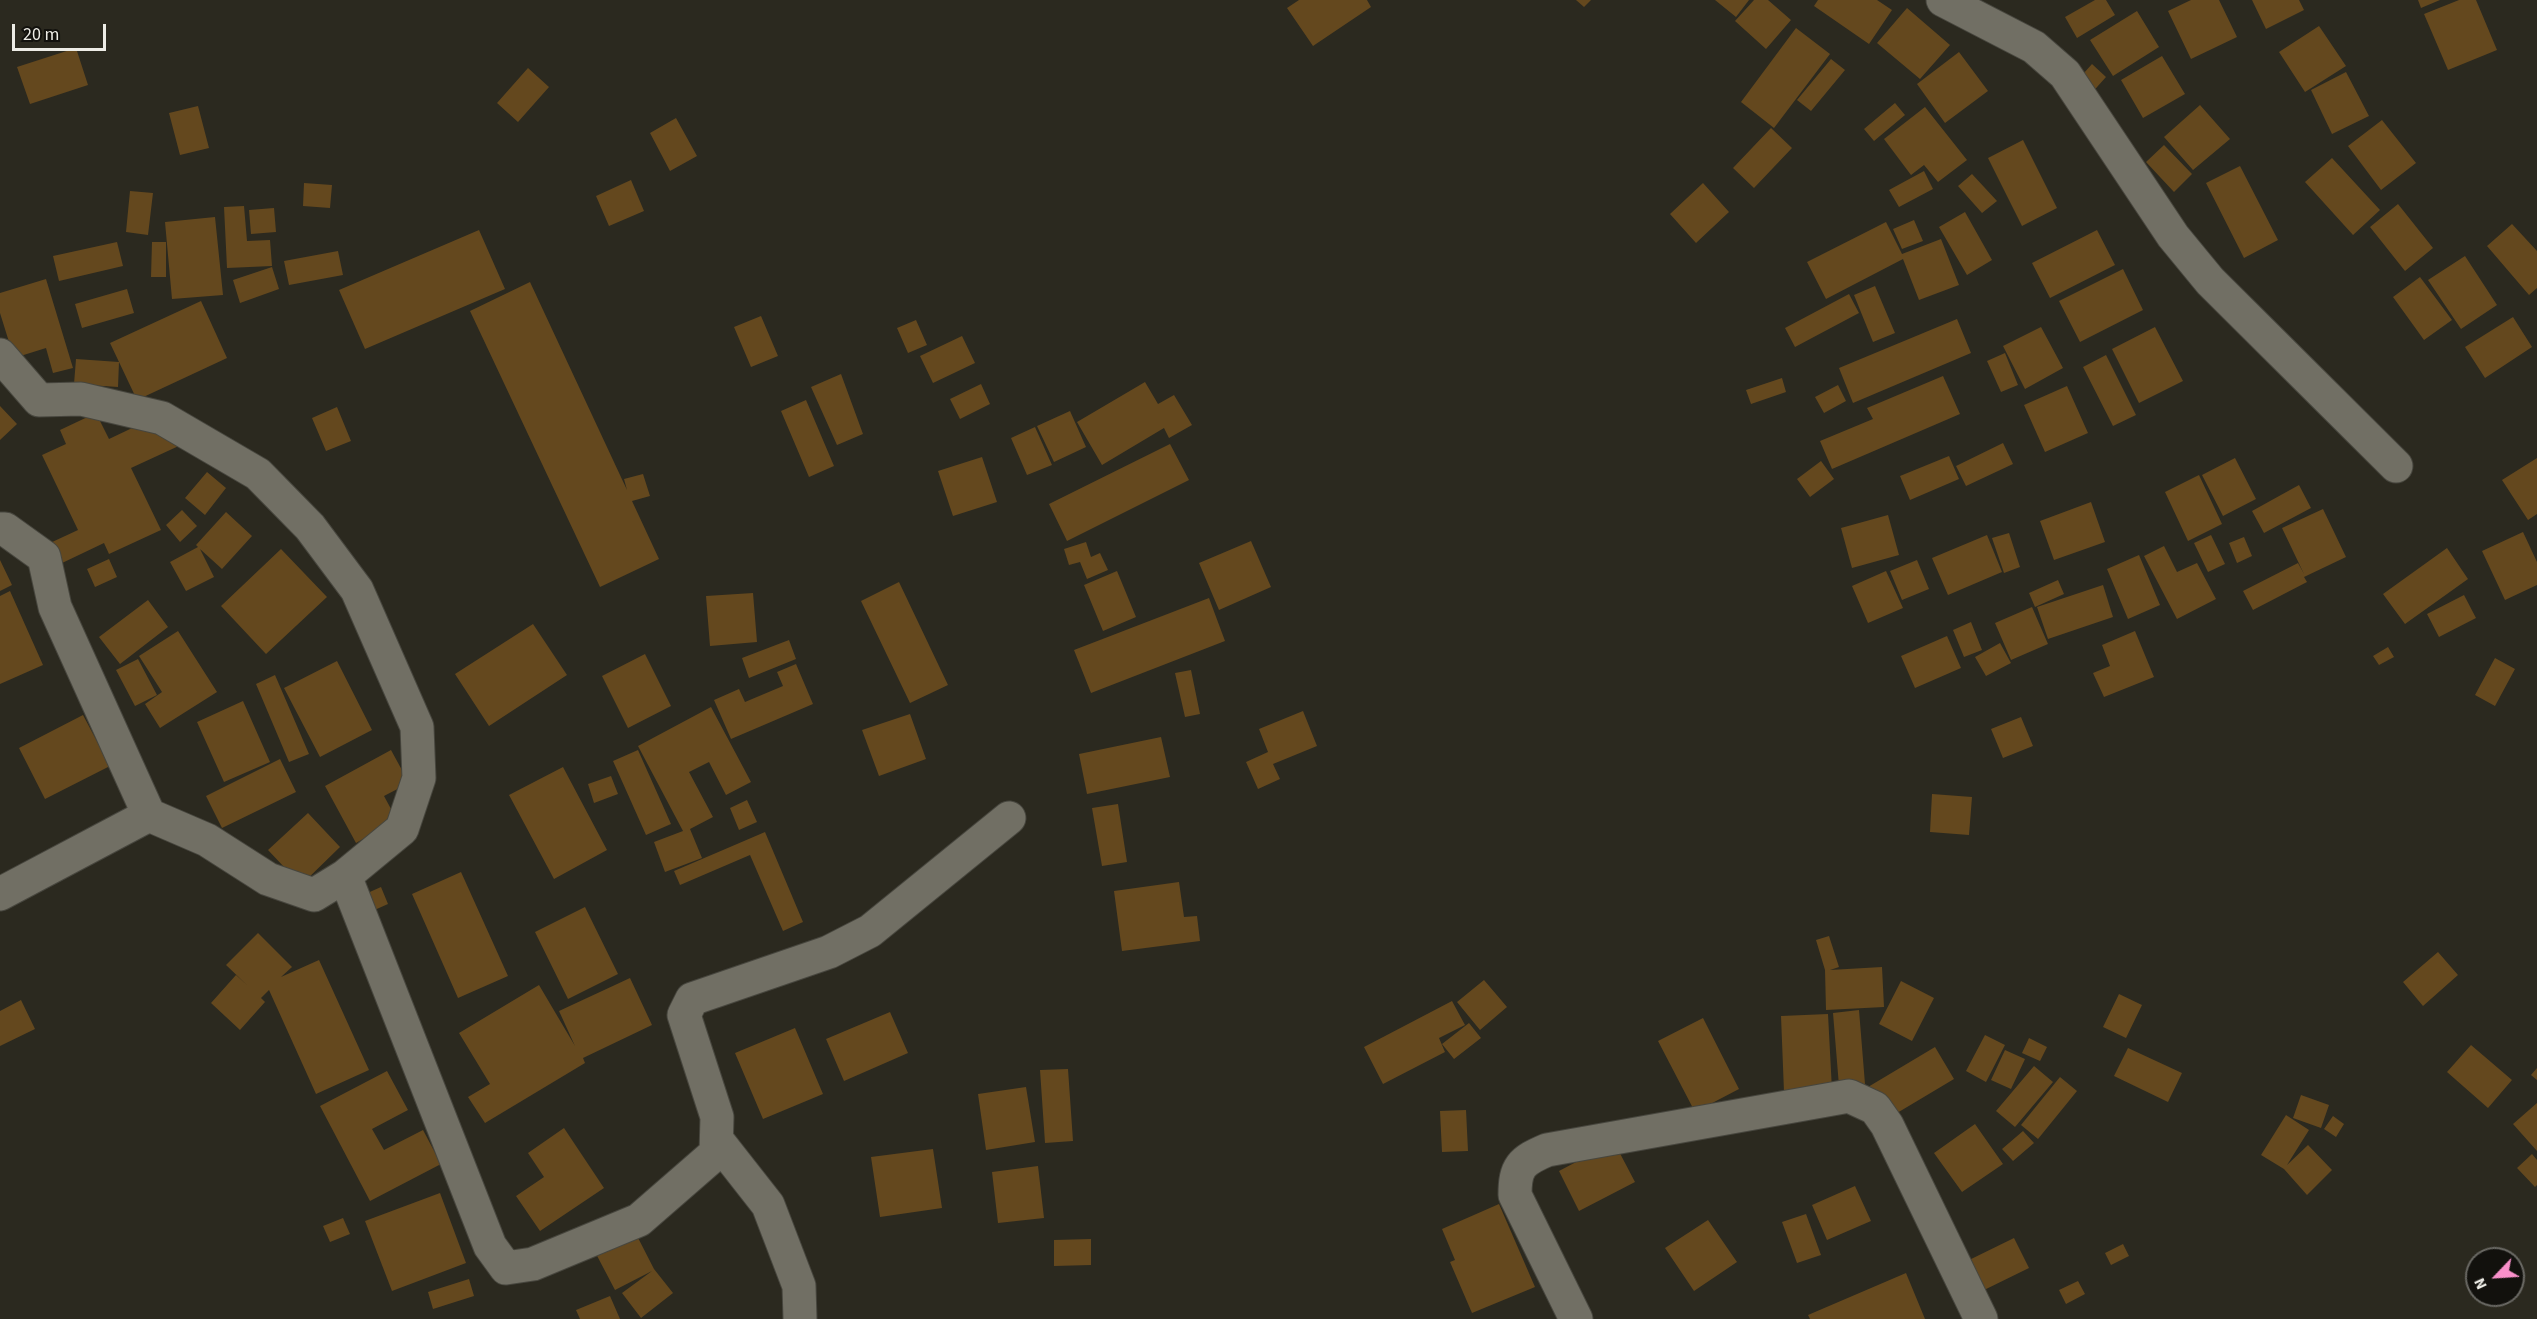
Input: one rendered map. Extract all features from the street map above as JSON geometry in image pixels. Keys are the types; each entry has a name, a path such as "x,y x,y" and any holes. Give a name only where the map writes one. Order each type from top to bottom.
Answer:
{"street":[{"path":"1943,0 2034,47 2065,74 2173,236 2210,281 2396,466"},
{"path":"0,355 39,400 81,399 162,418 258,474 310,527 357,590 417,727 419,778 402,829 345,876 314,895 268,879 207,840 149,814 55,607 44,556 5,529 0,529"},
{"path":"0,894 149,814"},
{"path":"345,876 490,1246 506,1268 533,1264 639,1221 717,1153 717,1117 684,1015 692,999 829,952 870,931 1010,818"},
{"path":"1576,1319 1515,1195 1515,1175 1527,1158 1547,1150 1849,1096 1875,1108 1887,1125 1917,1192 1981,1319"},
{"path":"717,1140 768,1205 799,1286 800,1319"}],"building":[{"path":"1299,0 1367,0 1371,7 1313,46 1287,8"},
{"path":"1576,0 1591,0 1584,7"},
{"path":"1715,0 1749,0 1736,17"},
{"path":"1754,0 1768,0 1791,20 1766,49 1735,21"},
{"path":"1818,0 1877,0 1892,10 1869,44 1814,6"},
{"path":"2095,0 2106,0 2115,15 2077,38 2065,17"},
{"path":"2191,0 2219,0 2237,37 2191,59 2168,11"},
{"path":"2252,0 2299,0 2304,10 2266,29"},
{"path":"2418,0 2440,0 2421,8"},
{"path":"2459,0 2476,0 2497,50 2448,70 2424,14"},
{"path":"1907,8 1950,45 1920,79 1877,43"},
{"path":"2137,11 2159,47 2113,76 2090,40"},
{"path":"2319,26 2346,66 2305,92 2279,52"},
{"path":"1796,28 1830,54 1774,128 1741,102"},
{"path":"76,48 88,85 30,104 17,67"},
{"path":"1959,52 1988,91 1945,123 1917,84"},
{"path":"2162,56 2185,94 2143,118 2121,80"},
{"path":"1831,59 1845,70 1811,111 1797,100"},
{"path":"2092,64 2106,77 2089,96 2075,83"},
{"path":"528,68 549,87 518,122 497,103"},
{"path":"2346,72 2369,116 2332,134 2311,90"},
{"path":"1895,103 1905,115 1874,141 1864,129"},
{"path":"2200,105 2230,139 2193,170 2164,137"},
{"path":"198,106 209,148 180,155 169,113"},
{"path":"1925,107 1967,160 1938,182 1924,165 1911,175 1884,139"},
{"path":"676,118 697,156 670,171 650,133"},
{"path":"2382,120 2416,163 2381,190 2348,146"},
{"path":"1771,128 1792,148 1754,188 1733,168"},
{"path":"2023,140 2057,208 2022,226 1988,158"},
{"path":"2164,145 2192,174 2174,192 2146,162"},
{"path":"2332,158 2380,210 2353,235 2305,182"},
{"path":"2240,166 2278,240 2244,258 2206,183"},
{"path":"1924,171 1933,189 1899,207 1889,190"},
{"path":"1972,174 1997,201 1982,213 1958,186"},
{"path":"631,180 644,211 609,226 596,196"},
{"path":"304,183 332,185 330,208 303,206"},
{"path":"1703,183 1729,212 1696,243 1670,214"},
{"path":"130,191 153,193 148,235 126,232"},
{"path":"2398,204 2433,248 2405,271 2370,227"},
{"path":"244,206 247,241 270,240 272,266 227,268 224,207"},
{"path":"274,208 276,232 251,234 249,210"},
{"path":"1965,212 1992,260 1967,275 1939,227"},
{"path":"215,217 223,295 172,299 165,222"},
{"path":"1914,220 1923,241 1902,249 1893,229"},
{"path":"1886,222 1902,254 1941,239 1959,285 1919,300 1903,259 1826,299 1807,262"},
{"path":"2512,224 2537,251 2537,288 2529,295 2487,246"},
{"path":"479,230 505,289 365,349 339,290"},
{"path":"2097,230 2115,265 2050,298 2032,263"},
{"path":"117,242 123,266 59,281 53,256"},
{"path":"152,242 166,242 166,277 151,277"},
{"path":"338,251 343,275 289,285 284,261"},
{"path":"2465,256 2497,305 2461,329 2428,280"},
{"path":"272,267 279,289 240,303 233,280"},
{"path":"2123,269 2143,310 2080,342 2059,301"},
{"path":"2420,277 2452,320 2424,340 2393,297"},
{"path":"46,279 73,368 53,373 46,348 14,358 0,313 0,293"},
{"path":"530,282 627,490 624,479 643,474 650,496 632,501 659,559 600,587 470,311"},
{"path":"1875,286 1895,333 1873,342 1854,295"},
{"path":"127,289 134,313 82,328 75,304"},
{"path":"1849,294 1859,313 1795,347 1785,328"},
{"path":"201,301 227,358 137,400 110,343"},
{"path":"761,316 778,356 751,367 734,327"},
{"path":"2513,317 2532,347 2485,378 2465,347"},
{"path":"1957,319 1971,353 1853,403 1839,368"},
{"path":"916,320 927,345 908,353 897,328"},
{"path":"2041,327 2063,368 2025,389 2003,346"},
{"path":"2155,327 2183,381 2139,403 2112,349"},
{"path":"962,336 975,363 933,383 920,356"},
{"path":"2005,353 2018,385 2001,392 1987,361"},
{"path":"2106,355 2136,415 2113,426 2083,367"},
{"path":"76,359 119,362 118,387 74,384"},
{"path":"841,374 863,434 837,445 811,387"},
{"path":"1943,376 1960,414 1832,469 1820,441 1873,419 1867,408"},
{"path":"1782,378 1786,392 1751,404 1746,390"},
{"path":"1145,382 1158,404 1174,395 1192,425 1169,438 1164,428 1102,465 1077,422"},
{"path":"981,384 990,404 960,419 950,399"},
{"path":"1838,385 1846,401 1824,413 1815,397"},
{"path":"2067,386 2088,433 2045,452 2024,405"},
{"path":"806,400 834,466 809,477 781,411"},
{"path":"0,406 17,424 0,440"},
{"path":"337,407 351,441 326,451 312,418"},
{"path":"168,411 183,444 131,468 161,530 109,554 104,543 60,564 50,543 78,530 42,455 66,444 60,430 96,413 109,439"},
{"path":"1070,411 1086,447 1054,462 1037,426"},
{"path":"1035,427 1052,465 1027,475 1011,438"},
{"path":"2003,443 2013,464 1966,486 1956,466"},
{"path":"1170,444 1189,480 1067,541 1049,504"},
{"path":"1949,456 1959,479 1910,500 1900,476"},
{"path":"982,457 997,502 953,516 938,471"},
{"path":"2235,458 2256,499 2223,516 2202,475"},
{"path":"2537,458 2537,514 2528,520 2502,480"},
{"path":"1821,461 1834,479 1810,497 1797,479"},
{"path":"207,472 226,488 205,515 185,498"},
{"path":"2199,475 2222,524 2188,541 2165,492"},
{"path":"2299,485 2311,508 2264,533 2252,511"},
{"path":"2091,502 2105,542 2054,560 2040,521"},
{"path":"2323,509 2346,557 2304,577 2307,582 2253,610 2243,591 2298,563 2304,574 2282,528"},
{"path":"182,510 197,526 180,542 166,525"},
{"path":"226,512 252,536 222,569 200,549 214,577 186,591 170,562 198,547 196,545"},
{"path":"1888,515 1899,555 1852,568 1841,528"},
{"path":"2523,532 2537,562 2537,585 2505,600 2482,551"},
{"path":"2009,533 2020,567 2004,573 1992,538"},
{"path":"1987,535 2002,572 1948,595 1932,558"},
{"path":"2211,535 2225,564 2208,572 2194,543"},
{"path":"2244,537 2252,556 2237,563 2229,543"},
{"path":"1251,541 1271,587 1219,610 1199,563"},
{"path":"1086,542 1091,557 1100,553 1108,570 1087,579 1080,562 1069,565 1064,549"},
{"path":"2164,546 2177,572 2197,563 2216,599 2177,619 2144,556"},
{"path":"2447,548 2468,579 2405,624 2383,594"},
{"path":"281,549 327,597 266,654 221,606"},
{"path":"2139,555 2160,605 2128,619 2107,569"},
{"path":"109,559 117,577 95,587 87,569"},
{"path":"0,560 12,585 0,591"},
{"path":"1917,560 1929,589 1902,600 1890,571"},
{"path":"1117,571 1136,617 1103,631 1084,585"},
{"path":"1886,571 1903,608 1868,623 1852,586"},
{"path":"2058,580 2064,594 2035,607 2029,593"},
{"path":"899,582 948,685 910,703 861,601"},
{"path":"2103,585 2113,617 2048,639 2037,607"},
{"path":"10,591 43,665 0,684 0,596"},
{"path":"753,593 757,642 710,646 706,596"},
{"path":"2464,595 2476,618 2439,637 2427,614"},
{"path":"1209,598 1225,641 1091,693 1074,650"},
{"path":"148,600 168,627 120,664 99,637"},
{"path":"2032,607 2048,644 2011,660 1995,623"},
{"path":"1971,622 1982,650 1964,657 1953,630"},
{"path":"533,624 567,675 489,726 455,674"},
{"path":"178,631 217,692 160,728 145,704 162,692 139,656"},
{"path":"2135,631 2154,677 2104,697 2093,673 2110,666 2102,645"},
{"path":"1947,636 1961,668 1915,688 1901,656"},
{"path":"789,640 796,659 749,678 742,658"},
{"path":"2000,643 2011,663 1986,676 1975,657"},
{"path":"2388,647 2394,657 2379,665 2373,656"},
{"path":"645,654 671,706 628,728 602,676"},
{"path":"2495,658 2515,669 2495,706 2475,695"},
{"path":"138,659 157,695 135,706 116,670"},
{"path":"337,661 372,730 320,757 284,688"},
{"path":"796,664 813,704 731,739 714,700 739,689 745,702 783,686 777,672"},
{"path":"1191,670 1200,714 1185,717 1175,673"},
{"path":"275,675 309,754 289,762 256,684"},
{"path":"243,701 270,762 224,782 197,722"},
{"path":"711,707 751,782 726,795 709,762 689,772 713,817 690,829 702,858 665,872 654,842 683,831 638,746"},
{"path":"1303,711 1317,746 1273,764 1280,779 1258,789 1246,762 1268,752 1259,729"},
{"path":"910,714 926,759 879,776 862,730"},
{"path":"83,715 110,766 45,799 19,748"},
{"path":"2021,717 2033,746 2003,758 1991,729"},
{"path":"1161,737 1170,777 1087,794 1079,754"},
{"path":"391,750 409,783 384,796 397,820 356,843 325,786"},
{"path":"638,750 671,824 646,835 613,761"},
{"path":"280,759 296,792 222,828 206,796"},
{"path":"563,767 607,850 554,879 509,795"},
{"path":"611,776 618,794 594,803 588,784"},
{"path":"1932,794 1972,797 1969,835 1930,832"},
{"path":"747,800 757,822 739,830 730,808"},
{"path":"1118,804 1127,862 1102,866 1092,808"},
{"path":"308,813 340,847 301,885 268,850"},
{"path":"765,832 803,922 783,931 750,855 680,885 674,871"},
{"path":"461,872 508,976 458,998 412,894"},
{"path":"1179,882 1184,917 1197,916 1200,941 1122,951 1114,891"},
{"path":"381,887 388,904 370,912 363,895"},
{"path":"585,907 618,974 568,999 535,932"},
{"path":"258,933 292,967 281,977 319,960 369,1070 316,1094 269,990 261,998 265,1002 240,1030 211,1003 236,975 248,986 226,965"},
{"path":"1829,936 1839,967 1830,970 1882,967 1884,1007 1826,1010 1825,970 1816,940"},
{"path":"2438,952 2458,975 2423,1006 2403,982"},
{"path":"630,978 652,1025 583,1058 585,1063 485,1123 468,1097 490,1084 459,1033 539,985 575,1046 559,1011"},
{"path":"1484,980 1507,1007 1480,1030 1457,1002"},
{"path":"1901,981 1934,998 1912,1041 1879,1024"},
{"path":"2119,994 2142,1005 2126,1038 2103,1027"},
{"path":"21,1000 35,1029 0,1046 0,1011"},
{"path":"1452,1001 1465,1025 1439,1038 1445,1052 1383,1084 1364,1047"},
{"path":"1859,1010 1865,1084 1839,1086 1833,1013"},
{"path":"890,1012 908,1053 844,1081 826,1039"},
{"path":"1828,1014 1832,1090 1784,1092 1781,1016"},
{"path":"1703,1018 1739,1089 1695,1112 1658,1041"},
{"path":"1469,1023 1481,1038 1454,1059 1442,1044"},
{"path":"795,1028 823,1094 763,1119 735,1053"},
{"path":"1985,1035 2005,1045 1986,1082 1966,1071"},
{"path":"2029,1038 2047,1047 2040,1061 2022,1053"},
{"path":"2471,1045 2512,1080 2488,1108 2447,1072"},
{"path":"1935,1047 1954,1079 1887,1119 1868,1087"},
{"path":"2128,1048 2182,1073 2168,1102 2114,1076"},
{"path":"2005,1050 2025,1059 2011,1089 1991,1080"},
{"path":"2034,1066 2053,1082 2015,1127 1996,1111"},
{"path":"2537,1068 2537,1080 2531,1075"},
{"path":"1068,1069 1073,1141 1045,1143 1040,1070"},
{"path":"387,1071 408,1110 372,1129 384,1150 423,1130 441,1164 370,1201 320,1106"},
{"path":"2060,1077 2077,1091 2038,1139 2021,1125"},
{"path":"1026,1087 1035,1142 986,1150 978,1094"},
{"path":"2301,1095 2329,1105 2321,1128 2293,1118"},
{"path":"2537,1103 2537,1151 2513,1124"},
{"path":"1466,1110 1468,1151 1442,1152 1440,1111"},
{"path":"2286,1115 2309,1130 2287,1165 2308,1145 2332,1170 2307,1195 2284,1169 2261,1155"},
{"path":"2333,1116 2344,1124 2336,1137 2324,1129"},
{"path":"1975,1124 2003,1164 1962,1192 1934,1153"},
{"path":"564,1128 604,1188 540,1231 516,1196 544,1177 528,1153"},
{"path":"2023,1131 2034,1143 2013,1161 2002,1149"},
{"path":"1614,1142 1635,1182 1579,1211 1559,1171"},
{"path":"933,1149 942,1208 880,1217 871,1157"},
{"path":"2532,1154 2537,1160 2537,1185 2535,1187 2517,1168"},
{"path":"1038,1166 1044,1218 998,1223 992,1172"},
{"path":"1855,1186 1871,1221 1827,1240 1812,1205"},
{"path":"440,1193 466,1263 392,1291 365,1221"},
{"path":"1499,1204 1535,1287 1472,1313 1450,1262 1455,1260 1442,1229"},
{"path":"1806,1214 1821,1255 1797,1263 1782,1222"},
{"path":"343,1218 350,1234 330,1242 323,1226"},
{"path":"1708,1220 1737,1262 1694,1291 1665,1248"},
{"path":"634,1230 654,1269 673,1293 641,1318 622,1293 652,1271 615,1290 594,1250"},
{"path":"2014,1238 2029,1268 1980,1292 1965,1262"},
{"path":"1091,1239 1091,1265 1054,1266 1054,1240"},
{"path":"2123,1244 2129,1256 2111,1265 2105,1253"},
{"path":"1906,1273 1925,1319 1810,1319 1808,1315"},
{"path":"469,1279 474,1296 433,1309 428,1292"},
{"path":"2078,1281 2085,1294 2066,1304 2059,1290"},
{"path":"610,1296 620,1319 580,1319 576,1310"}]}
